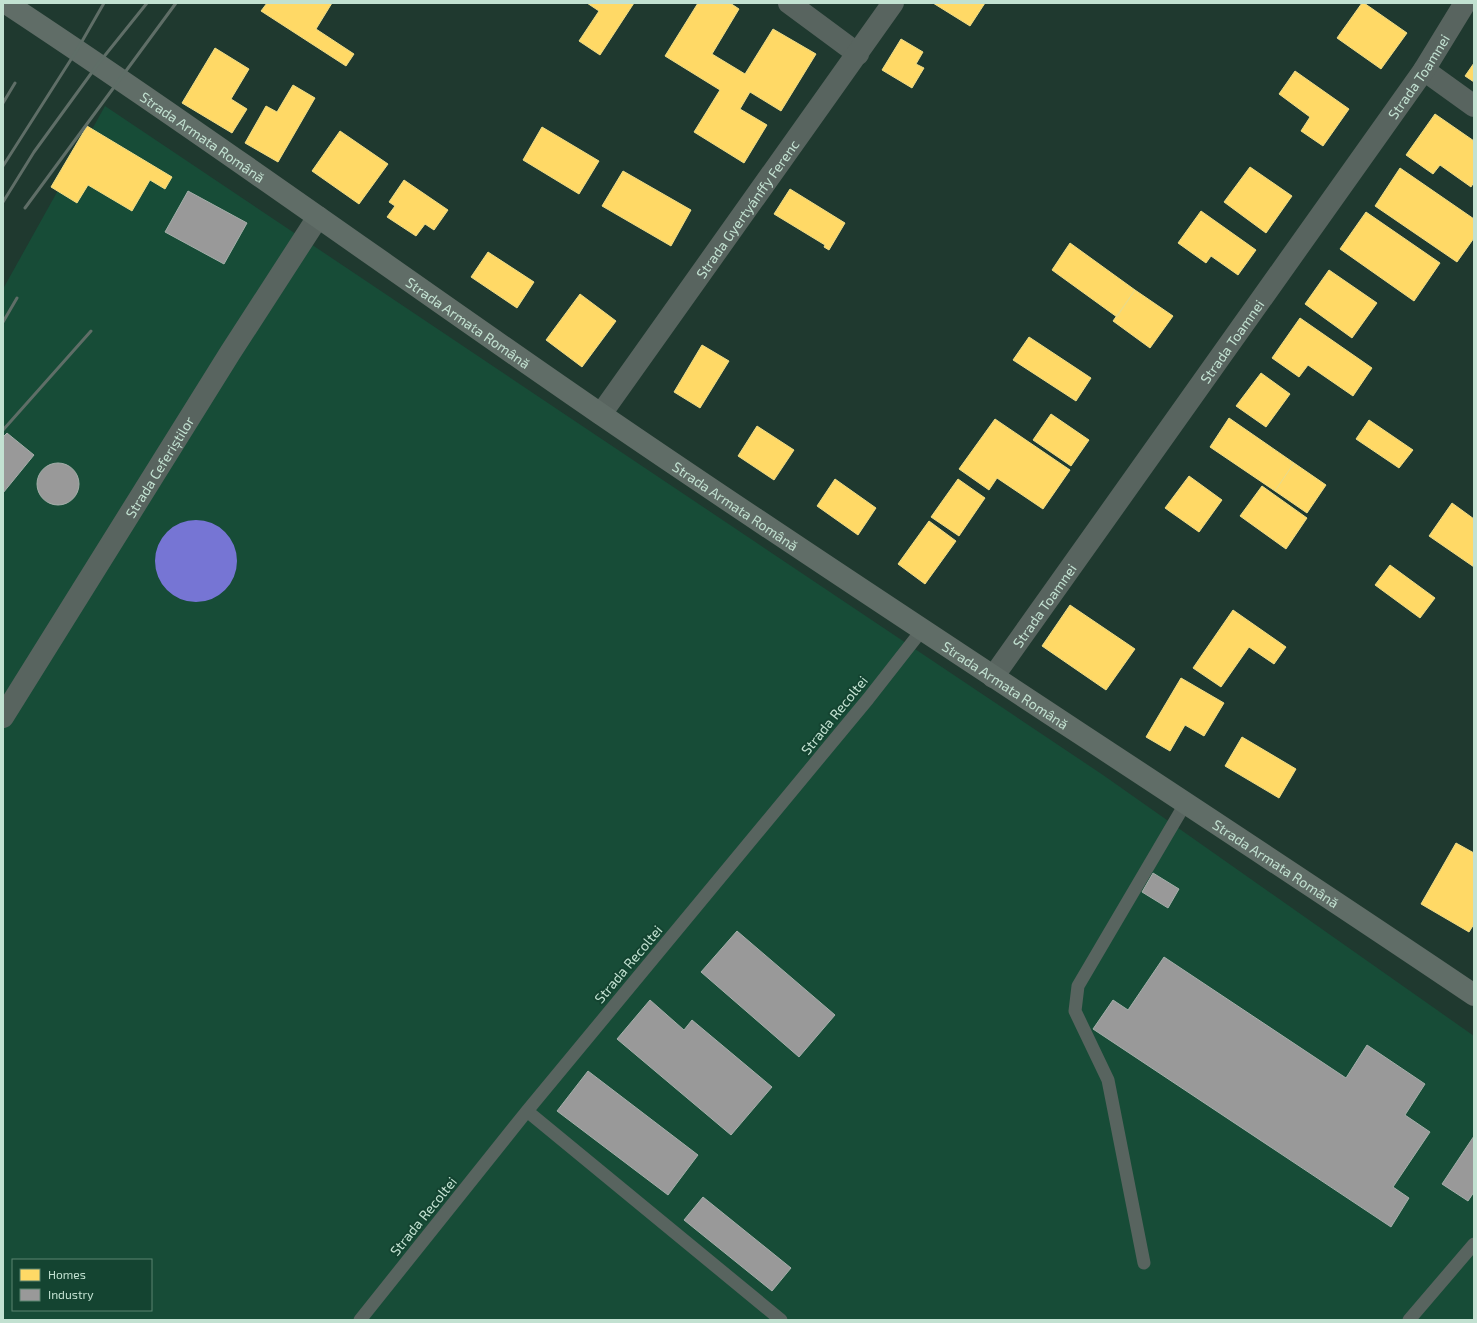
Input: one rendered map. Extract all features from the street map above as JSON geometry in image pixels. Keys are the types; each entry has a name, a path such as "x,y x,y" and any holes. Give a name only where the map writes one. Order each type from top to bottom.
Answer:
{"main road":[{"name":"Strada Armata Română","path":"6,3 110,72 601,414 922,630 1474,996"}],"street":[{"path":"789,3 858,54"},
{"name":"Strada Gyertyánffy Ferenc","path":"601,414 893,3"},
{"name":"Strada Toamnei","path":"994,677 1424,70 1465,3"},
{"path":"1424,70 1474,106"},
{"name":"Strada Ceferiștilor","path":"3,717 230,354 318,217"}],"lane":[{"name":"Strada Recoltei","path":"366,1318 527,1111 868,699 922,630"},
{"path":"1144,1263 1108,1080 1075,1010 1078,986 1185,804"},
{"path":"527,1111 781,1320"},
{"path":"1410,1320 1474,1244"}],"shaded area":[{"path":"105,106 1103,775 1474,1036 1474,1320 3,1320 3,289"},
{"path":"188,520 204,520 219,527 230,538 237,553 237,569 234,577 225,590 212,599 204,602 188,602 173,595 162,584 155,569 155,553 162,538 173,527"}],"building: Homes":[{"path":"267,3 332,3 316,29 354,54 346,66 261,11"},
{"path":"587,3 634,3 600,55 579,41 599,11"},
{"path":"698,3 730,3 739,9 712,54 745,74 773,29 816,54 781,111 750,92 740,109 767,125 744,163 694,132 720,90 665,56"},
{"path":"933,3 985,3 970,26"},
{"path":"1362,3 1407,33 1381,69 1337,38"},
{"path":"901,39 923,52 916,64 924,68 912,88 882,70"},
{"path":"215,48 249,69 231,99 247,109 232,133 182,103"},
{"path":"1474,63 1474,82 1465,76"},
{"path":"1295,71 1349,109 1323,146 1301,131 1310,117 1279,94"},
{"path":"293,85 315,98 278,162 245,143 266,106 277,112"},
{"path":"1435,114 1474,141 1474,182 1471,187 1440,165 1433,174 1406,155"},
{"path":"87,126 172,177 165,189 150,180 132,211 88,185 77,203 51,187"},
{"path":"542,127 599,161 579,194 523,160"},
{"path":"340,131 388,164 359,204 312,171"},
{"path":"1250,167 1292,196 1266,233 1224,202"},
{"path":"1400,168 1474,219 1474,238 1457,262 1375,206"},
{"path":"623,171 691,210 671,246 602,206"},
{"path":"404,180 448,210 434,230 425,224 416,236 387,217 395,206 389,202"},
{"path":"790,189 845,223 829,250 824,247 825,245 774,214"},
{"path":"1201,211 1256,250 1238,275 1211,256 1206,263 1178,243"},
{"path":"1366,212 1440,263 1414,301 1340,249"},
{"path":"1070,243 1135,290 1117,317 1052,270"},
{"path":"488,252 534,282 517,308 471,277"},
{"path":"1329,270 1377,303 1352,338 1305,304"},
{"path":"1135,290 1173,316 1150,348 1113,321"},
{"path":"580,294 616,321 582,367 546,340"},
{"path":"1300,318 1372,368 1353,396 1308,365 1299,377 1272,358"},
{"path":"1029,337 1091,378 1076,401 1013,360"},
{"path":"702,345 729,361 700,408 674,392"},
{"path":"1261,373 1290,394 1266,427 1236,406"},
{"path":"1051,414 1089,440 1071,466 1033,440"},
{"path":"1229,418 1294,463 1275,491 1210,447"},
{"path":"995,419 1070,470 1043,509 997,478 989,490 959,469"},
{"path":"1369,420 1413,450 1399,468 1356,439"},
{"path":"757,426 794,450 774,480 738,456"},
{"path":"1294,463 1326,485 1307,513 1275,491"},
{"path":"1189,476 1222,500 1199,532 1165,508"},
{"path":"835,479 876,508 858,535 817,506"},
{"path":"958,479 985,498 959,536 931,517"},
{"path":"1262,486 1307,518 1286,549 1240,516"},
{"path":"1452,503 1474,519 1474,567 1429,536"},
{"path":"929,521 956,541 925,584 898,564"},
{"path":"1390,565 1435,598 1420,618 1375,585"},
{"path":"1070,605 1135,649 1106,690 1042,646"},
{"path":"1233,610 1286,647 1274,664 1249,647 1221,687 1193,668"},
{"path":"1181,678 1224,703 1204,736 1185,725 1170,751 1146,737"},
{"path":"1242,737 1296,769 1279,798 1225,766"},
{"path":"1456,843 1474,853 1474,924 1469,932 1421,904"}],"building: Industry":[{"path":"188,191 247,223 224,264 165,232"},
{"path":"7,433 34,455 3,493 3,437"},
{"path":"58,463 73,469 79,484 73,499 58,505 43,499 37,484 43,469"},
{"path":"1153,873 1179,889 1168,908 1142,892"},
{"path":"737,931 835,1015 799,1057 701,972"},
{"path":"1164,957 1346,1078 1367,1045 1425,1084 1405,1115 1430,1132 1393,1187 1409,1198 1391,1227 1093,1029 1113,1000 1128,1010"},
{"path":"650,1000 684,1030 692,1020 772,1087 731,1135 617,1039"},
{"path":"588,1071 698,1155 668,1195 557,1111"},
{"path":"1474,1136 1474,1192 1468,1201 1442,1184"},
{"path":"703,1197 791,1268 772,1291 684,1220"}],"railway":[{"path":"3,166 77,50 104,3"},
{"path":"3,202 34,152 98,64 147,3"},
{"path":"25,208 176,3"},
{"path":"3,103 15,83"},
{"path":"3,322 17,298"},
{"path":"3,430 91,331"}]}
